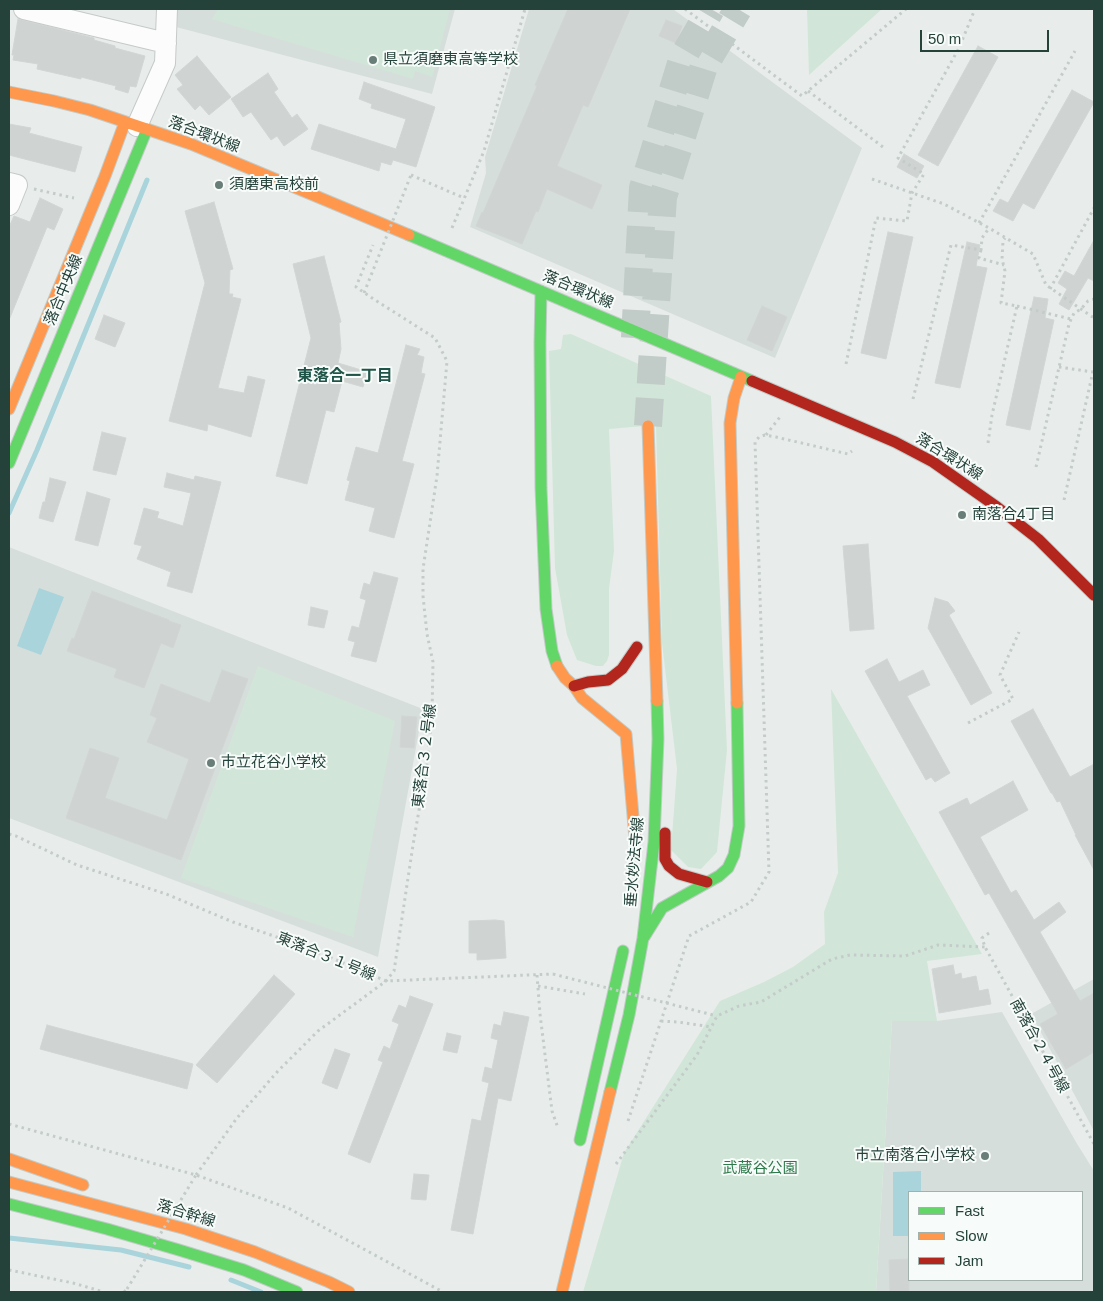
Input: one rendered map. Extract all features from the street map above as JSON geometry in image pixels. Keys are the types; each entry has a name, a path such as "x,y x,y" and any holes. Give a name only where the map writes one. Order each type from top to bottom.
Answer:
{"street":[{"path":"136,126 165,63 167,9"},
{"path":"36,10 166,43"},
{"name":"落合環状線","path":"9,92 90,110 191,144 895,442 933,462 965,483 1038,539 1094,595"},
{"name":"落合中央線","path":"9,409 105,176 136,126"},
{"name":"落合中央線","path":"9,462 136,126"},
{"path":"9,205 13,184"},
{"path":"541,291 541,488 546,609 555,663 560,673 574,686 588,682 608,680 622,669 637,642 638,666"},
{"path":"643,938 662,908 719,876 728,868 734,855 738,826 739,745 730,423 734,398 742,377"},
{"name":"垂水妙法寺線","path":"562,1292 630,1016 643,938 654,842 658,739 648,426"},
{"name":"垂水妙法寺線","path":"574,686 582,698 626,734 634,844 640,763"},
{"path":"658,739 665,815 665,859 669,866 679,874 707,882"},
{"path":"578,1149 624,945"},
{"path":"9,1159 80,1183 112,1208"},
{"name":"落合幹線","path":"13,1183 186,1229 255,1252 349,1292"},
{"path":"9,1204 244,1270 297,1292"},
{"path":"70,1232 107,1230"}],"path":[{"path":"452,228 484,151 525,9"},
{"path":"685,9 802,96 906,9"},
{"path":"846,364 876,218 907,221 912,193 924,174 898,158 959,48 975,9"},
{"path":"979,223 1075,50"},
{"path":"808,91 883,147"},
{"path":"373,245 356,287 364,293 411,175 464,198"},
{"path":"872,179 944,204 1033,254 1046,286 1094,318"},
{"path":"13,184 82,200"},
{"path":"1050,288 1094,208"},
{"path":"989,228 982,238 979,258 1004,265"},
{"path":"1005,238 1002,259 1005,271 1001,303 1071,319"},
{"path":"913,399 951,245 981,250"},
{"name":"東落合３２号線","path":"124,1292 128,1289 196,1175 236,1118 278,1071 318,1031 386,981 394,971 427,764 432,716 433,662 427,634 423,596 423,568 437,476 446,360 435,338 364,293"},
{"path":"1036,467 1069,324 1074,313 1081,309 1088,301 1094,299"},
{"path":"988,443 992,415 1017,306"},
{"path":"1059,367 1093,372"},
{"path":"1064,500 1094,367"},
{"path":"765,435 780,417"},
{"path":"968,723 1013,699 1000,675 1019,632"},
{"name":"東落合３１号線","path":"9,834 77,865 166,894 233,922 303,946 386,981 553,974 717,1016"},
{"path":"612,1170 697,1055 717,1016 738,1006 761,1002 832,959 850,955 905,956 938,945 985,947 982,938 989,933"},
{"name":"南落合２４号線","path":"985,947 1094,1144"},
{"path":"537,975 552,1112 558,1128"},
{"path":"538,986 585,994"},
{"path":"661,1022 678,1022 712,1027"},
{"path":"9,1124 196,1175 288,1208 443,1292"},
{"path":"9,1270 73,1283 104,1292"}],"shaded area":[{"name":"県立須磨東高等学校","path":"176,9 455,9 432,94 176,27"},
{"path":"529,9 673,9 862,148 775,358 470,227 486,173 485,157"},
{"name":"市立花谷小学校","path":"9,547 423,709 378,957 9,818"},
{"path":"1094,979 1094,1131 1031,1014"},
{"name":"市立南落合小学校","path":"1002,1012 1094,1171 1094,1292 876,1292 892,1021 937,1021"}],"green space":[{"name":"県立須磨東高等学校","path":"218,9 450,9 432,77 415,71 413,79 212,19"},
{"path":"807,9 882,9 809,75"},
{"path":"571,334 711,396 727,750 717,852 701,869 688,867 671,850 677,769 662,643 656,425 609,429 614,551 609,589 609,655 607,661 603,666 596,666 577,660 567,635 555,568 549,351 561,349 563,335"},
{"path":"258,666 395,721 353,937 181,878"},
{"name":"武蔵谷公園","path":"831,689 982,954 927,961 937,1021 892,1021 876,1292 583,1292 624,1153 720,1001 793,967 825,944 824,912 838,873"}],"water":[{"path":"39,588 64,597 41,655 17,646"},
{"path":"921,1171 921,1191 908,1191 908,1236 893,1236 893,1172"}],"building":[{"path":"568,9 630,9 588,107 583,105 557,166 602,185 592,209 547,189 522,244 476,226 537,86 535,85"},
{"path":"18,19 94,38 94,40 115,46 115,48 145,56 136,87 130,86 128,93 115,89 116,86 37,69 38,64 13,60 14,55 12,55"},
{"path":"666,20 682,26 676,43 659,36"},
{"path":"978,46 998,57 938,166 918,155"},
{"path":"197,56 231,97 209,115 200,105 195,110 177,89 183,85 175,75"},
{"path":"268,73 278,89 274,92 292,118 297,114 308,129 284,146 277,136 271,140 251,112 243,117 231,99"},
{"path":"364,82 435,107 416,167 393,160 391,165 381,162 379,171 311,149 319,124 396,149 406,119 371,108 372,104 359,99"},
{"path":"1072,90 1094,102 1034,209 1023,203 1013,221 993,211 1000,199 1008,203"},
{"path":"9,124 31,128 29,133 82,147 75,172 9,155"},
{"path":"904,154 924,166 917,178 897,167"},
{"path":"40,198 63,209 54,230 47,227 9,320 9,227 14,216 30,222"},
{"path":"214,202 233,269 230,270 229,294 233,294 232,297 241,299 218,388 244,393 248,376 265,380 251,437 208,424 207,431 169,421 205,283 185,211"},
{"path":"888,232 913,237 886,359 861,353"},
{"path":"1094,240 1094,281 1088,278 1069,310 1059,304 1067,289 1058,283 1065,271 1074,276"},
{"path":"967,242 980,245 976,266 987,268 960,388 935,383"},
{"path":"324,256 341,322 339,323 341,349 338,363 368,372 363,387 342,381 334,412 326,410 307,484 276,476 311,338 293,264"},
{"path":"1034,297 1048,299 1045,318 1054,320 1030,430 1006,425"},
{"path":"762,306 787,317 772,351 747,340"},
{"path":"104,315 125,323 115,347 95,339"},
{"path":"406,345 420,349 417,355 424,357 421,373 425,374 402,461 414,464 394,538 369,531 375,508 345,500 350,481 347,480 356,447 378,453"},
{"path":"102,432 126,438 116,475 93,470"},
{"path":"167,473 194,480 195,476 221,482 192,593 167,586 171,572 137,559 142,546 134,544 144,508 159,512 157,518 183,526 191,493 164,487"},
{"path":"50,478 66,482 53,522 39,518 43,502 45,502"},
{"path":"87,492 110,499 98,546 75,540"},
{"path":"868,544 874,629 850,631 843,546"},
{"path":"374,572 398,578 376,662 351,656 355,642 348,640 352,626 359,628 366,600 360,598 364,583 370,585"},
{"path":"92,591 181,625 173,648 161,643 144,688 114,677 117,669 67,651 72,638 74,639"},
{"path":"935,598 948,602 955,611 949,615 992,693 971,705 928,628"},
{"path":"311,607 328,611 324,628 308,625"},
{"path":"887,659 899,682 923,670 930,685 907,696 950,773 935,782 931,777 926,780 865,671"},
{"path":"222,670 248,679 181,860 66,818 90,748 119,758 105,798 167,820 189,759 147,742 157,718 150,715 161,684 210,703"},
{"path":"1033,709 1070,777 1094,764 1094,870 1075,835 1060,801 1057,802 1051,793 1011,721"},
{"path":"402,716 417,717 414,748 400,747"},
{"path":"1013,781 1028,810 980,837 1011,893 1016,890 1034,920 1059,902 1066,912 1040,932 1080,1001 1094,993 1094,1052 1066,1069 1040,1024 1058,1014 989,893 985,895 939,812 967,798 970,805"},
{"path":"469,921 504,921 506,958 477,960 477,953 469,953"},
{"path":"953,965 955,975 961,973 962,979 976,976 979,991 988,989 991,1004 939,1013 932,969"},
{"path":"274,975 295,994 217,1083 196,1065"},
{"path":"410,996 433,1004 370,1163 348,1154 383,1062 378,1060 384,1046 390,1049 399,1024 392,1021 399,1005 406,1008"},
{"path":"504,1012 529,1017 511,1101 498,1098 473,1234 451,1230 472,1119 481,1121 489,1083 482,1081 485,1067 492,1069 498,1040 491,1038 494,1024 501,1026"},
{"path":"47,1025 193,1064 187,1089 40,1049"},
{"path":"447,1033 461,1036 457,1053 443,1050"},
{"path":"335,1049 350,1054 337,1089 322,1083"},
{"path":"414,1174 429,1175 426,1200 411,1199"},
{"path":"908,1259 909,1292 890,1292 889,1260"}],"waterway":[{"path":"9,513 37,450 147,180"},
{"path":"9,1238 121,1250 189,1267"},
{"path":"231,1280 261,1292"}],"tunnel":[{"path":"635,338 643,188 683,57 711,9"},
{"path":"648,426 663,197 704,66 738,9"}],"traffic: fast":[{"path":"9,463 147,129"},
{"path":"409,235 752,381"},
{"path":"541,291 541,488 546,609 552,651 557,666"},
{"path":"610,1092 629,1015 643,938 654,842 658,739 657,701"},
{"path":"644,937 662,908 719,876 728,868 734,855 739,826 737,703"},
{"path":"580,1140 623,951"},
{"path":"9,1204 179,1250 244,1270 297,1292"}],"traffic: slow":[{"path":"9,92 90,110 191,144 409,235"},
{"path":"9,409 105,176 125,122"},
{"path":"737,703 730,423 734,398 741,377"},
{"path":"648,426 657,701"},
{"path":"557,666 582,698 626,734 635,839"},
{"path":"562,1292 610,1092"},
{"path":"9,1159 83,1185"},
{"path":"9,1182 186,1229 255,1252 349,1292"}],"traffic: jam":[{"path":"752,381 895,442 933,462 997,507 1038,539 1094,595"},
{"path":"574,686 588,682 608,680 622,669 637,647"},
{"path":"665,833 665,859 669,866 679,874 707,882"}],"place":[{"name":"県立須磨東高等学校","path":"373,60"},
{"name":"須磨東高校前","path":"219,185"},
{"name":"南落合4丁目","path":"962,515"},
{"name":"市立花谷小学校","path":"211,763"},
{"name":"市立南落合小学校","path":"985,1156"}],"district":[{"name":"東落合一丁目","path":"345,377"}]}
